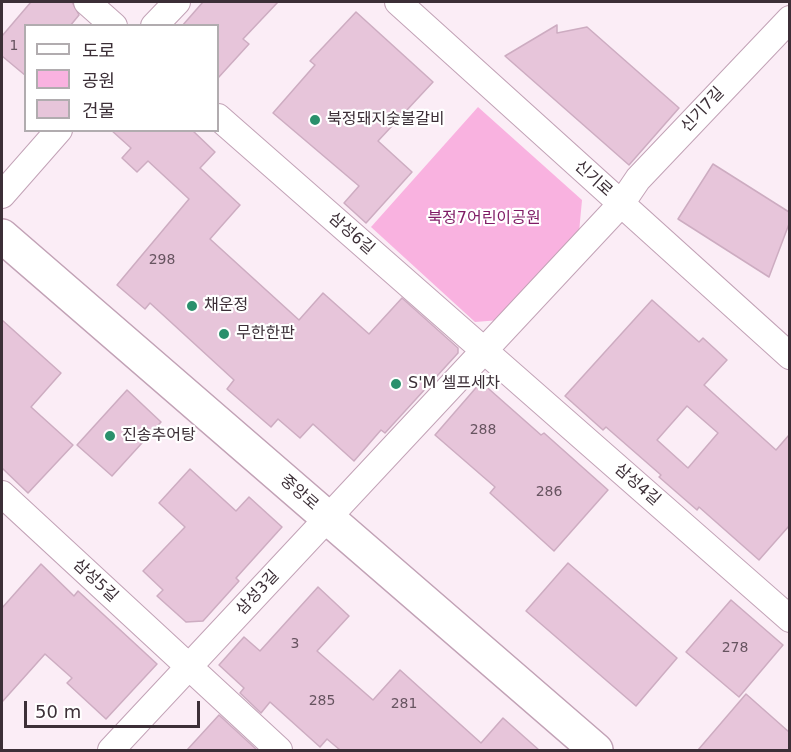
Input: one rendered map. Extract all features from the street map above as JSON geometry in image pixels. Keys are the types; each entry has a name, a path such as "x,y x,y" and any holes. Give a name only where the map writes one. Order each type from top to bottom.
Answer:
{"street":[{"path":"87,2 112,24"},
{"path":"155,24 177,2"},
{"name":"신기로","path":"398,2 789,356"},
{"name":"신기7길","path":"621,204 638,179 789,19"},
{"name":"삼성6길","path":"219,118 485,351"},
{"path":"2,195 56,132"},
{"path":"327,518 621,204"},
{"name":"중앙로","path":"2,236 596,750"},
{"name":"삼성4길","path":"485,351 789,619"},
{"name":"삼성5길","path":"2,494 188,667"},
{"name":"삼성3길","path":"111,750 327,518"},
{"path":"188,667 279,750"}],"green space":[{"name":"북정7어린이공원","path":"478,107 582,200 579,232 500,320 475,322 371,227"}],"building":[{"path":"31,2 72,2 79,15 72,24 24,24 24,74 2,56 2,36"},
{"path":"203,2 278,2 243,39 249,44 219,77 219,24 184,24"},
{"path":"356,12 433,82 378,141 412,172 366,223 344,203 359,186 273,113 315,65 310,61"},
{"path":"557,25 557,33 587,27 679,108 629,165 505,56"},
{"path":"113,132 194,132 215,152 200,168 240,205 210,239 299,320 323,293 369,334 402,298 458,348 458,353 385,433 381,430 354,461 313,424 300,438 278,419 271,427 227,389 234,380 150,303 145,309 117,285 189,199 148,161 137,172 122,158 131,148"},
{"path":"713,164 789,212 789,224 769,277 678,219"},
{"path":"652,300 699,342 703,338 727,360 704,385 776,450 789,435 789,526 759,560 699,507 697,510 659,477 661,475 606,427 603,430 565,396","holes":["687,406 718,433 688,468 657,440"]},
{"path":"2,320 61,373 31,407 73,445 28,493 2,468"},
{"path":"481,382 541,435 544,433 608,490 554,551 490,493 495,487 435,435"},
{"path":"127,390 161,422 112,476 77,445"},
{"path":"190,469 236,511 249,497 282,527 236,578 239,581 203,621 186,622 157,596 163,590 143,571 185,527 159,503"},
{"path":"568,563 677,658 636,706 526,611"},
{"path":"41,564 74,596 78,591 157,664 106,719 67,683 72,678 45,654 2,702 2,608"},
{"path":"318,587 349,616 317,651 373,700 400,670 481,743 503,718 539,750 340,750 327,739 320,747 270,702 261,713 240,693 244,688 219,665 244,637 260,651"},
{"path":"731,600 783,645 739,697 686,652"},
{"path":"746,694 789,732 789,750 698,750"},
{"path":"219,715 257,750 187,750"}],"place":[{"name":"북정돼지숯불갈비","path":"315,120"},
{"name":"채운정","path":"192,306"},
{"name":"무한한판","path":"224,334"},
{"name":"S'M 셀프세차","path":"396,384"},
{"name":"진송추어탕","path":"110,436"}]}
